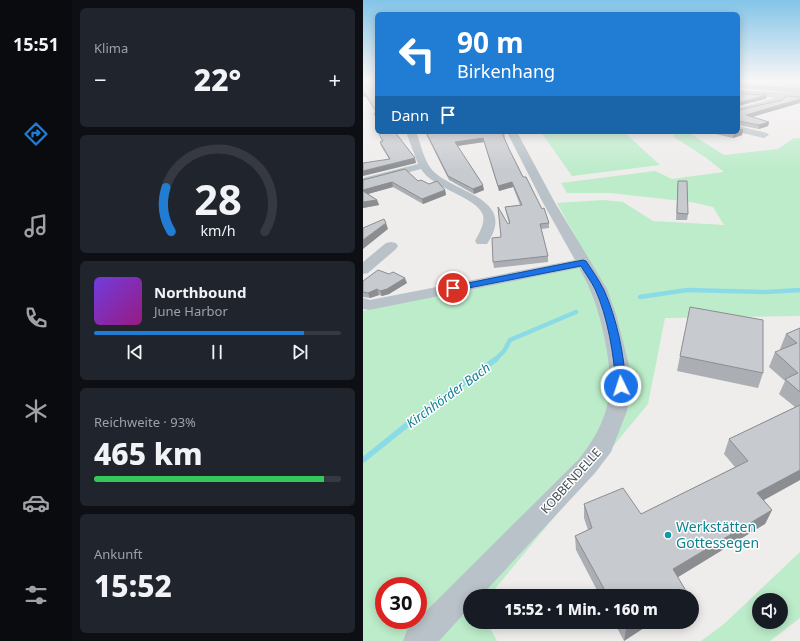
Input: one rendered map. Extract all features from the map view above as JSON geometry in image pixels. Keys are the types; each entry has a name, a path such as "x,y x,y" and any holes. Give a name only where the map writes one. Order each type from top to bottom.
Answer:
{"street":[{"path":"740,129 764,135"},
{"path":"412,134 425,165 435,178 483,204 488,212 491,222 489,231 482,241"},
{"name":"KOBBENDELLE","path":"418,641 587,466 603,445 612,426 620,400 620,365 608,314 599,289 583,263 513,134"},
{"path":"363,181 425,165"},
{"path":"363,270 391,246"},
{"path":"363,303 369,305 583,263"}],"green space":[{"path":"542,134 626,134 660,165 572,176"},
{"path":"674,134 691,134 724,155 778,149 794,138 800,138 800,316 665,318 648,404 495,589 463,589 463,629 491,629 497,641 363,641 363,311 590,263 557,203 603,200 623,202 653,221 724,225 713,207 691,202 610,193 567,193 561,183 655,171 672,179 724,172 705,157 674,137"},
{"path":"800,552 800,618 788,627 788,593 757,593"},
{"path":"752,597 752,629 786,629 770,641 701,641 724,624"}],"building":[{"path":"740,111 760,111 746,115 769,122 759,125 740,121"},
{"path":"379,134 397,134 415,158 363,171 363,163 390,159 380,142 383,141"},
{"path":"427,134 502,134 523,177 526,177 542,209 544,208 549,223 540,224 548,256 493,262 492,238 501,237 498,207 508,224 510,223 505,207 522,205 512,182 498,186 483,138 455,142 483,185 473,189 448,176"},
{"path":"405,169 418,181 421,180 429,184 437,181 445,190 422,199 392,182 363,190 363,180"},
{"path":"678,181 687,181 688,214 677,213"},
{"path":"363,191 377,200 363,202"},
{"path":"384,219 386,223 363,240 363,228"},
{"path":"378,270 389,274 393,272 405,278 387,289 380,291 377,289 368,293 363,292 363,281"},
{"path":"690,307 763,320 763,373 680,356"},
{"path":"800,328 800,392 785,379 798,373 775,352 797,343 786,334"},
{"path":"800,405 800,470 757,493 772,510 673,569 685,589 604,589 575,536 592,528 584,504 623,488 641,514 748,461 729,439"}],"waterway":[{"name":"Kirchhörder Bach","path":"640,297 687,290 766,292 800,290"},
{"name":"Kirchhörder Bach","path":"496,359 504,351 510,340 576,312"},
{"name":"Kirchhörder Bach","path":"363,460 423,412 496,359"}],"place":[{"name":"Werkstätten Gottessegen","path":"668,535"}],"route":[{"path":"453,288 583,263 599,289 608,314 620,365 621,386"}]}
